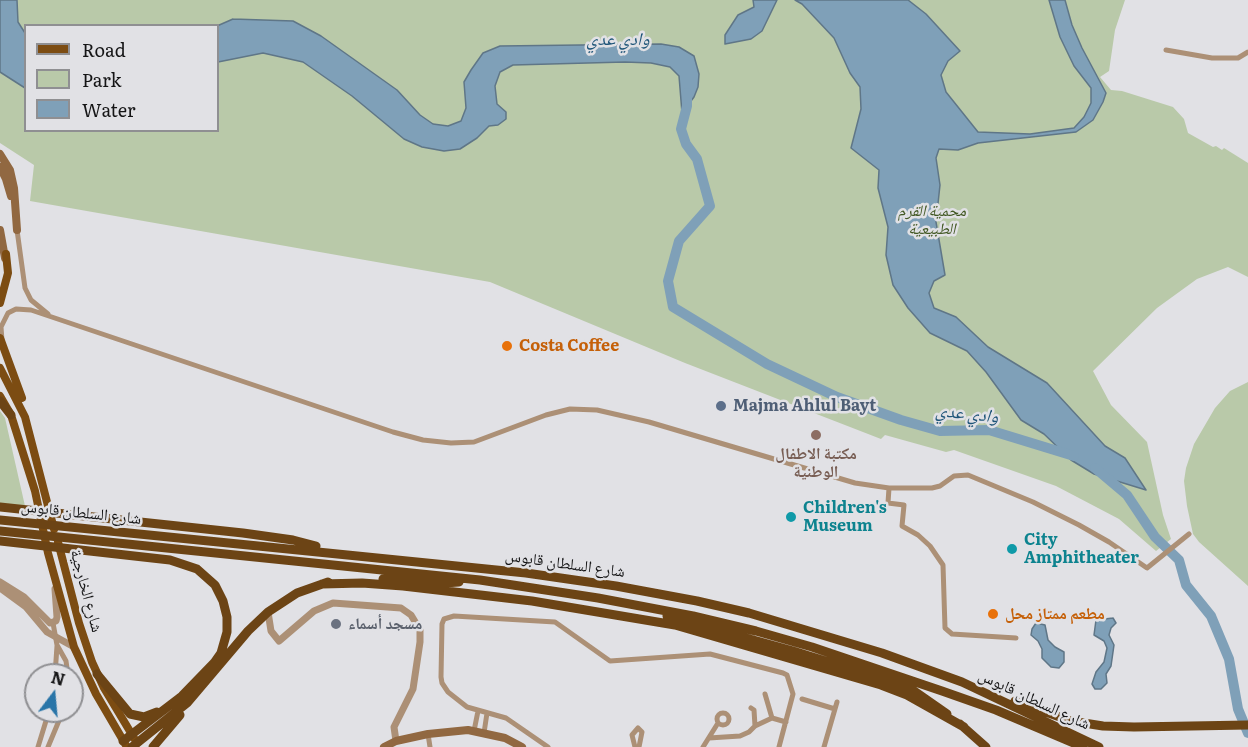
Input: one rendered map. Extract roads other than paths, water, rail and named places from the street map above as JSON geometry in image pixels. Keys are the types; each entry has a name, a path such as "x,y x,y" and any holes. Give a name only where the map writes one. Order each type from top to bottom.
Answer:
{"highway":[{"path":"0,401 11,415"},
{"path":"0,507 243,533 293,540 347,553"},
{"name":"شارع السلطان قابوس","path":"0,520 347,553 526,573 696,601 749,612 882,652 962,682 1099,747"},
{"name":"شارع السلطان قابوس","path":"0,531 480,580 598,598 693,616 812,647 996,710 1083,747"},
{"path":"0,541 177,561 197,569 214,585 223,601 227,617 225,642 214,663 185,700 178,718 153,747"},
{"path":"0,548 10,546 62,548"},
{"path":"125,744 135,743 185,700 248,631 285,599 322,584 354,577 444,583 480,580"},
{"path":"322,584 362,583 532,601 675,625 881,684 907,695 964,727"},
{"path":"598,598 782,648 890,681 914,691 938,706 986,747"},
{"path":"97,674 124,709 135,716 151,715 185,700"},
{"path":"962,682 1071,721 1103,726 1248,725"}],"main road":[{"path":"0,154 10,170 14,188 17,230"},
{"path":"0,166 9,187 17,230"},
{"path":"0,230 8,273 0,303"},
{"path":"0,286 6,254"},
{"path":"1,342 21,397 25,417"},
{"name":"شارع الخارجية","path":"0,368 25,417 85,642 97,674 135,743"},
{"name":"شارع الخارجية","path":"0,396 11,415 35,491 48,553 74,647 96,694 125,744"},
{"path":"384,747 396,741 428,734 468,730 505,738 522,747"}],"street":[{"path":"1166,50 1212,58 1238,58 1248,52"},
{"path":"17,230 25,288 31,300 52,317"},
{"path":"1,342 2,322 12,310 26,309 393,432 423,440 451,443 474,442 546,415 570,409 597,410 649,422 855,483 889,488 932,488 940,486 954,476 968,475 1033,502 1079,525 1147,568 1189,534"},
{"path":"889,488 888,503 904,505 902,526 918,535 930,546 943,565 945,628 952,634 1016,638"},
{"path":"52,566 58,613 53,623 57,642 66,663"},
{"path":"0,582 24,597 46,621 53,623"},
{"path":"0,588 26,607 57,642 65,641 74,647"},
{"path":"268,612 271,631 279,641 314,611 333,603 400,608 411,615 420,630 420,642 413,689 394,727 396,741"},
{"path":"548,747 506,718 478,711 457,701 442,683 442,624 444,619 448,617 555,622 610,661 710,654 775,670 787,675 793,694 779,747"},
{"path":"248,631 260,628 271,631"},
{"path":"56,663 57,642"},
{"path":"765,694 772,718"},
{"path":"802,699 835,710"},
{"path":"824,747 837,702"},
{"path":"751,708 754,710 755,726"},
{"path":"474,731 478,711"},
{"path":"484,733 488,713"},
{"path":"709,738 740,736 772,718 786,722"},
{"path":"38,747 45,723"},
{"path":"48,747 58,723"},
{"path":"703,747 718,723"},
{"path":"428,734 430,747"}],"water":[{"path":"0,0 17,0 18,22 24,31 24,87 0,72"},
{"path":"753,0 777,0 762,31 751,39 725,44 725,35 738,15 754,7"},
{"path":"795,0 908,0 926,14 960,51 948,61 941,75 946,92 978,132 1030,134 1074,128 1084,117 1091,103 1091,88 1074,66 1060,37 1049,0 1065,0 1082,48 1106,93 1103,102 1093,120 1076,132 978,143 958,150 939,149 936,158 940,185 936,222 945,275 934,281 929,293 934,308 956,317 988,347 1047,383 1105,446 1125,458 1146,490 1094,474 1071,460 1044,434 1021,420 986,372 967,351 930,333 908,308 893,285 886,255 888,227 878,188 879,170 851,148 861,109 860,87 850,73 834,38 802,4"},
{"path":"233,19 293,21 321,36 397,90 420,115 433,124 448,126 461,121 466,108 464,82 471,70 483,53 500,46 661,44 679,47 694,56 699,74 698,87 694,97 682,113 679,76 670,67 651,63 625,62 513,65 500,72 495,86 497,104 506,112 506,119 498,125 489,126 477,138 460,149 444,151 422,147 404,139 352,96 303,62 263,53 219,62 219,25"},
{"path":"1113,618 1116,623 1109,635 1114,645 1111,666 1106,674 1107,683 1101,689 1095,689 1092,684 1096,672 1104,662 1107,648 1104,641 1094,635 1096,620"},
{"path":"1036,623 1045,625 1048,640 1064,652 1064,662 1059,668 1051,667 1042,658 1042,649 1031,635"}],"waterway":[{"name":"وادي عدي","path":"687,93 687,106 681,129 686,144 697,159 710,206 679,241 668,281 673,307 767,364 837,397 940,431 989,430 1074,456"},
{"name":"وادي عدي","path":"1095,468 1127,495 1155,537 1179,560 1186,585 1211,616 1229,659 1238,709 1248,733"}],"place":[{"name":"Costa Coffee","path":"507,346"},
{"name":"Majma Ahlul Bayt","path":"721,406"},
{"name":"مكتبة الاطفال الوطنية","path":"816,435"},
{"name":"Children's Museum","path":"791,517"},
{"name":"City Amphitheater","path":"1012,549"},
{"name":"مطعم ممتاز محل","path":"993,614"},
{"name":"مسجد أسماء","path":"336,624"}],"park label":[{"name":"محمية القرم الطبيعية","path":"932,220"}]}
